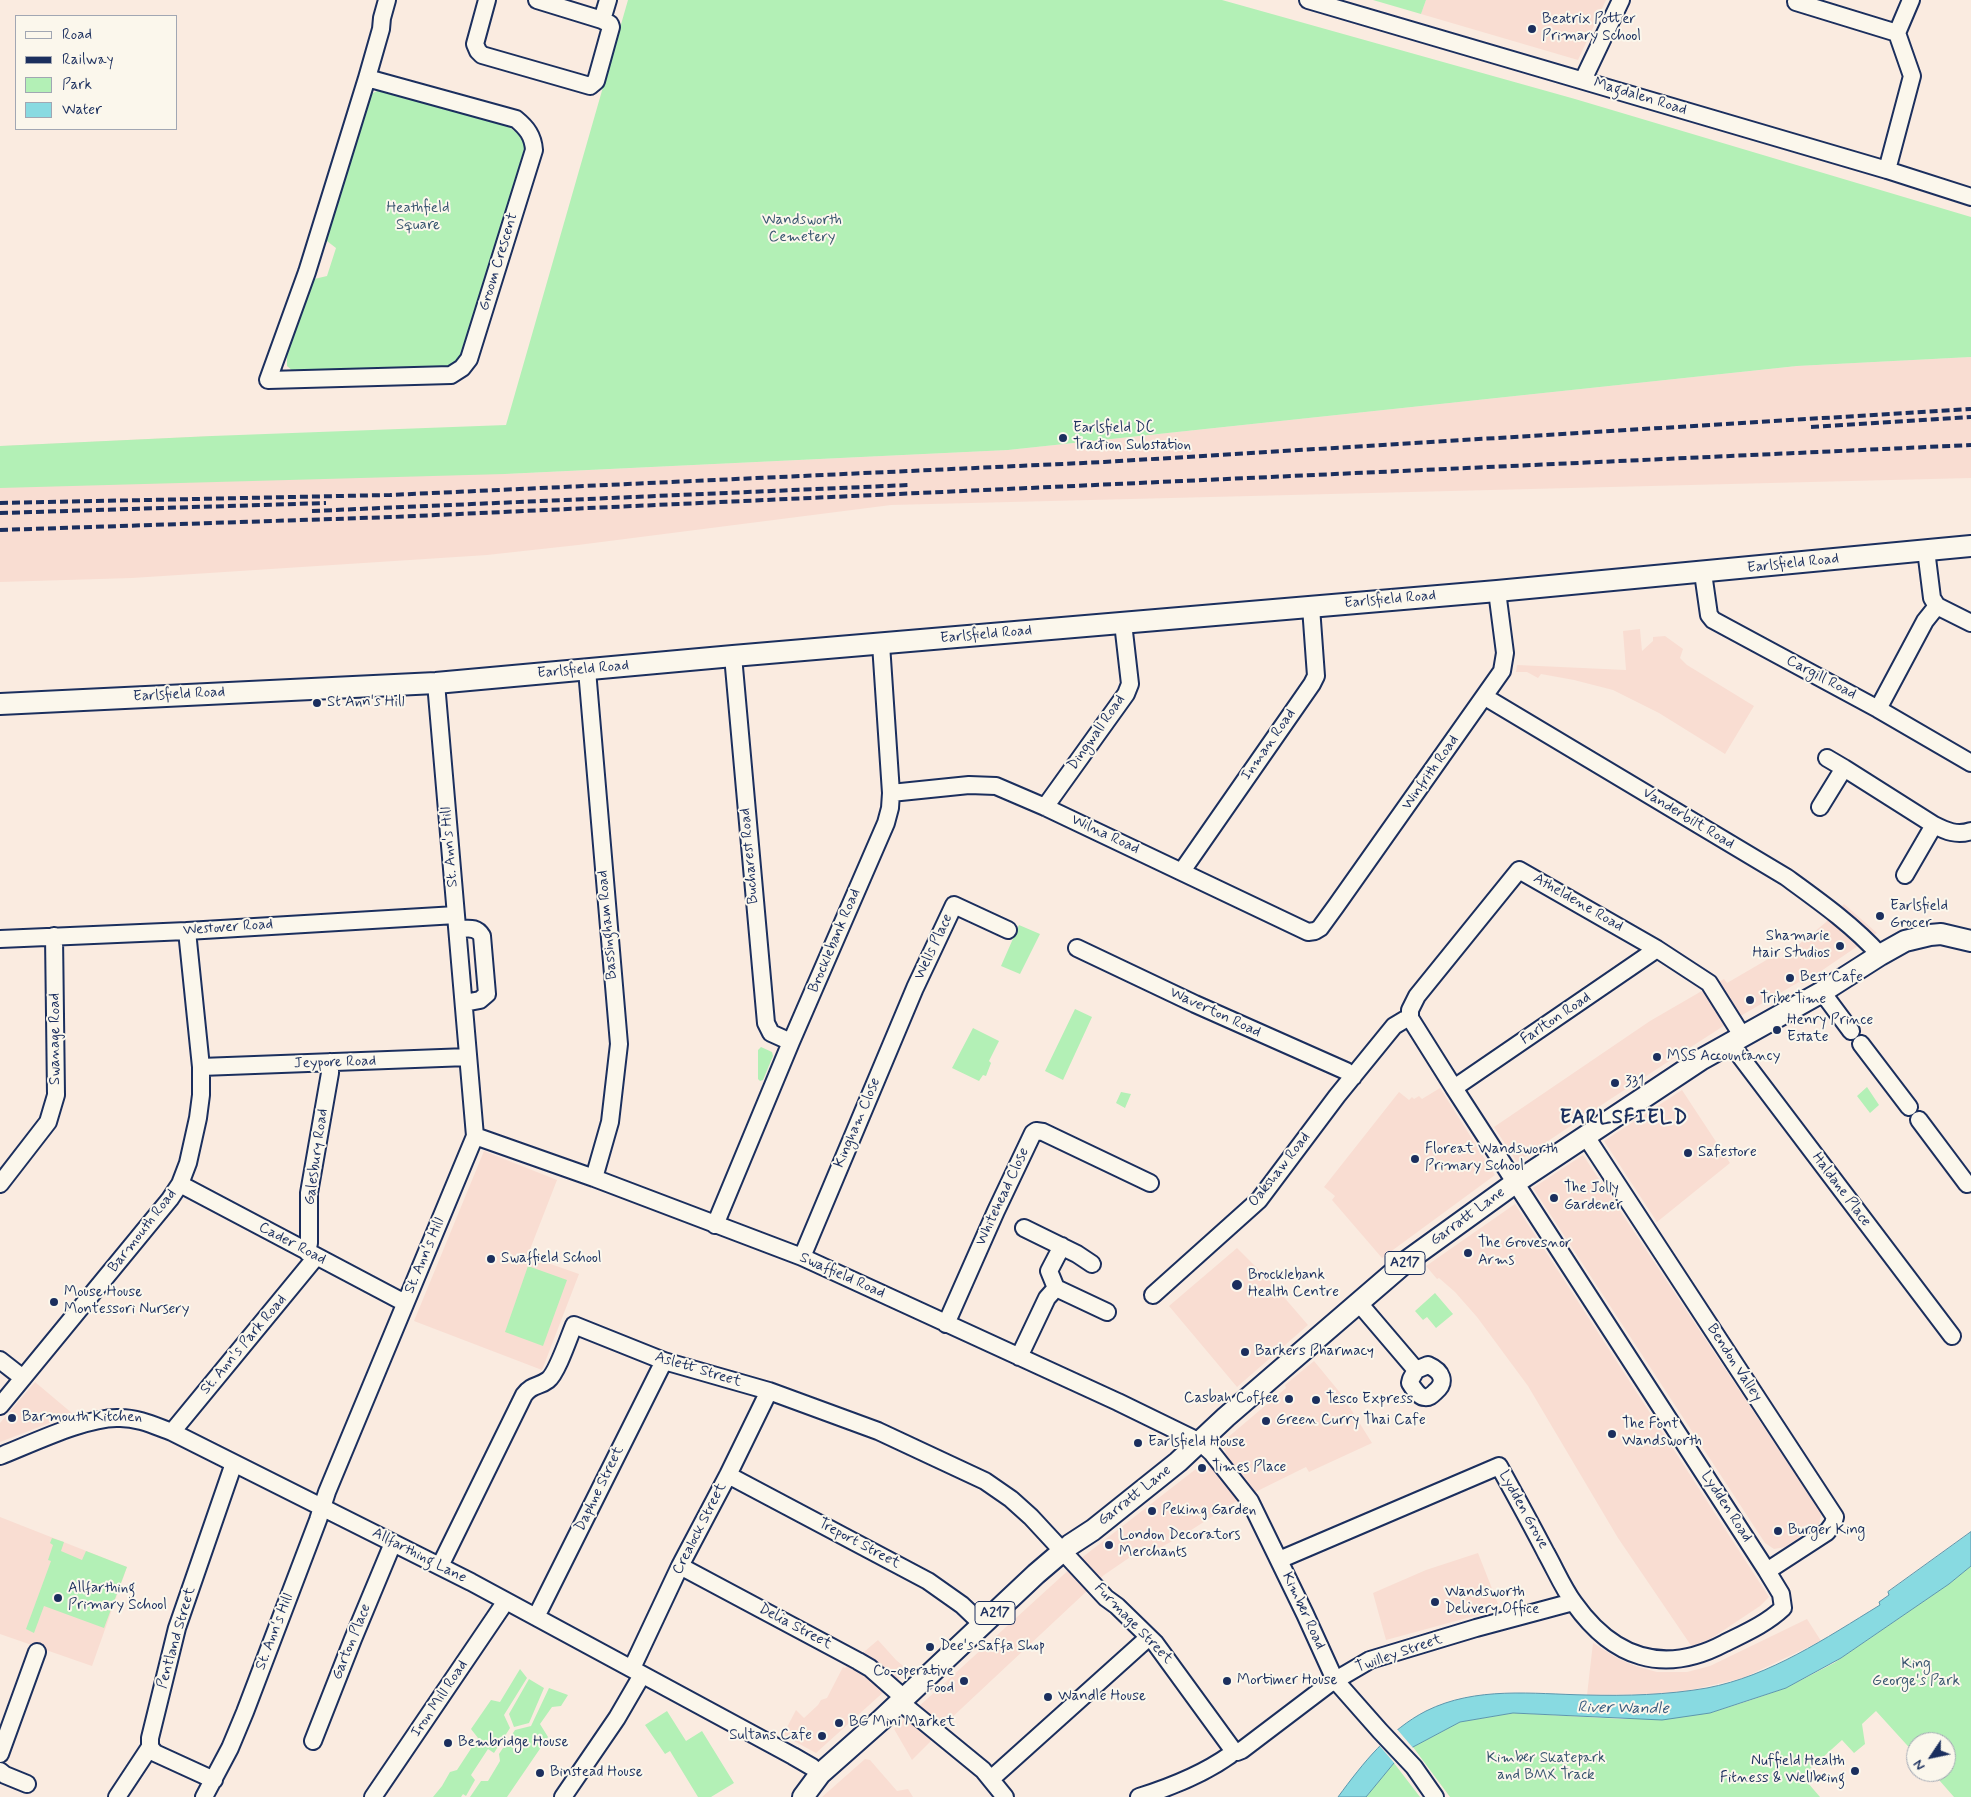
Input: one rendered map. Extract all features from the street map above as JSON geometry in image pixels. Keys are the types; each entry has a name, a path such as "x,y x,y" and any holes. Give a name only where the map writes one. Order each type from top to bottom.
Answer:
{"main road":[{"name":"Earlsfield Road","path":"0,704 436,683 733,656 1497,592 1971,546"},
{"name":"Garratt Lane","path":"802,1797 820,1774 1063,1551 1093,1530 1178,1462 1232,1411 1407,1261 1585,1135 1702,1059 1822,992 1880,955 1905,941 1930,935 1940,934 1971,941"}],"street":[{"path":"367,78 387,0"},
{"path":"487,0 475,44 482,55 590,86 596,81 611,27 610,24 537,0"},
{"path":"602,20 608,0"},
{"name":"Magdalen Road","path":"1308,0 1886,170 1971,197"},
{"path":"1583,80 1621,0"},
{"path":"1886,170 1912,76 1897,34 1911,0"},
{"path":"1794,1 1897,34"},
{"name":"Groom Crescent","path":"367,78 516,119 525,127 533,139 534,150 468,359 462,368 451,374 268,380 296,306 367,78"},
{"path":"1926,550 1932,598 1937,606 1971,623"},
{"name":"Cargill Road","path":"1703,572 1709,615 1713,620 1878,709 1971,763"},
{"name":"Winfrith Road","path":"1308,932 1320,928 1502,671 1505,653 1497,592"},
{"path":"1878,709 1925,621 1937,606"},
{"name":"Inman Road","path":"1182,871 1316,676 1311,607"},
{"name":"Dingwall Road","path":"1045,807 1126,694 1130,684 1124,623"},
{"name":"Brocklebank Road","path":"715,1225 791,1042 886,823 891,793 881,644"},
{"name":"Bucharest Road","path":"733,656 766,1023 771,1033 791,1042"},
{"name":"Bassingham Road","path":"587,670 619,1044 610,1122 594,1178"},
{"name":"St. Ann's Hill","path":"204,1797 214,1780 245,1712 327,1492 474,1136 436,683"},
{"name":"Vanderbilt Road","path":"1485,697 1786,877 1820,901 1880,955"},
{"path":"1827,758 1946,831 1965,833 1971,831"},
{"path":"1820,807 1844,768"},
{"name":"Wilna Road","path":"891,793 969,785 996,786 1182,871 1308,932"},
{"path":"1905,875 1934,824"},
{"name":"Atheldene Road","path":"1410,1018 1410,1010 1417,996 1519,870 1657,949 1709,983 1737,1040"},
{"name":"Wells Place","path":"915,988 954,905 1008,930"},
{"name":"Westover Road","path":"0,939 457,922 479,931 482,936 484,955 487,994 480,1000 464,1003"},
{"name":"Barmouth Road","path":"0,1406 170,1200 180,1184 188,1163 198,1118 201,1067 186,931"},
{"name":"Swanage Road","path":"0,1184 48,1122 56,1095 54,936"},
{"name":"Waverton Road","path":"1077,948 1204,1008 1346,1071 1353,1077"},
{"name":"Farlton Road","path":"1454,1088 1657,949"},
{"name":"Kingham Close","path":"802,1257 915,988"},
{"path":"1822,992 1851,1031"},
{"path":"1353,1077 1394,1026 1410,1018 1515,1183"},
{"name":"Haldane Place","path":"1737,1040 1952,1336"},
{"path":"1861,1044 1967,1184"},
{"name":"Jeypore Road","path":"201,1067 468,1057"},
{"name":"Galesbury Road","path":"312,1255 309,1193 330,1073 330,1062"},
{"name":"Oakshaw Road","path":"1153,1295 1259,1200 1353,1077"},
{"name":"Whitehead Close","path":"946,1324 996,1211 1034,1132 1043,1132 1150,1183"},
{"name":"Bendon Valley","path":"1585,1135 1835,1517 1833,1524 1827,1532 1767,1571"},
{"name":"Swaffield Road","path":"474,1136 594,1178 802,1257 1109,1398 1200,1442"},
{"name":"Lydden Road","path":"1515,1183 1781,1594 1783,1608 1772,1618 1708,1652 1688,1658 1662,1660 1646,1657"},
{"name":"Cader Road","path":"180,1184 405,1303"},
{"path":"1024,1228 1062,1246 1092,1264"},
{"path":"1062,1246 1049,1271 1056,1288 1107,1312"},
{"name":"St. Ann's Park Road","path":"172,1432 312,1255"},
{"path":"1019,1357 1047,1298 1056,1288"},
{"path":"1358,1302 1416,1370"},
{"name":"Aslett Street","path":"440,1566 524,1395 530,1387 547,1381 553,1374 574,1325 664,1361 769,1391 878,1431 985,1481 1011,1499 1063,1551"},
{"path":"0,1360 22,1378"},
{"name":"Daphne Street","path":"536,1617 664,1361"},
{"name":"Crealock Street","path":"571,1794 617,1718 680,1566 728,1475 769,1391"},
{"name":"Allfarthing Lane","path":"0,1456 104,1418 140,1420 172,1432 440,1566 793,1756 820,1774"},
{"name":"Kimber Road","path":"1200,1442 1246,1496 1279,1560 1336,1680 1406,1759 1435,1797"},
{"name":"Pentland Street","path":"150,1747 150,1738 177,1628 234,1463"},
{"name":"Lydden Grove","path":"1279,1560 1499,1466 1573,1602 1592,1625 1613,1644 1632,1654 1646,1657"},
{"name":"Treport Street","path":"728,1475 928,1581 956,1601 983,1625"},
{"name":"Garton Place","path":"313,1741 352,1639 393,1543"},
{"name":"Furmage Street","path":"1063,1551 1103,1596 1117,1606 1149,1637 1168,1659 1233,1750"},
{"name":"Delia Street","path":"680,1566 870,1668 902,1700"},
{"name":"Iron Mill Road","path":"374,1797 506,1601"},
{"name":"Twilley Street","path":"1139,1797 1180,1783 1204,1772 1233,1750 1242,1750 1336,1680 1370,1660 1573,1602"},
{"path":"991,1779 1149,1637"},
{"path":"0,1754 37,1652"},
{"path":"902,1700 983,1770 1005,1797"},
{"path":"117,1797 150,1747 160,1756 214,1780"},
{"path":"0,1771 4,1775 27,1784"}],"shaded area":[{"name":"Beatrix Potter Primary School","path":"1426,0 1606,0 1578,60 1421,14"},
{"path":"1971,357 1971,478 891,505 487,555 132,578 0,582 0,446 212,436 506,474 1008,450 1797,366"},
{"path":"1640,629 1642,651 1653,641 1653,637 1665,636 1683,649 1680,658 1687,665 1754,706 1725,754 1659,713 1613,690 1574,680 1541,674 1538,678 1527,672 1516,672 1517,665 1626,670 1623,631"},
{"path":"1844,904 1877,933 1802,984 1799,982 1725,1025 1517,1162 1494,1127 1650,1021 1724,979 1727,983 1775,955 1781,959 1825,923"},
{"name":"Floreat Wandsworth Primary School","path":"1440,1088 1495,1175 1382,1258 1332,1200 1335,1196 1324,1187 1399,1092 1409,1100 1412,1097 1414,1099 1419,1096 1422,1099"},
{"name":"Safestore","path":"1682,1090 1730,1163 1657,1222 1604,1141"},
{"name":"Swaffield School","path":"484,1151 557,1180 529,1252 539,1256 545,1262 579,1274 542,1370 414,1321"},
{"path":"1583,1155 1822,1512 1819,1524 1785,1547 1774,1549 1765,1543 1533,1188"},
{"path":"1515,1204 1769,1597 1760,1606 1712,1638 1692,1647 1618,1538 1528,1386 1477,1317 1455,1292 1439,1278 1437,1279 1426,1266"},
{"path":"1237,1248 1270,1281 1308,1325 1237,1387 1169,1306"},
{"path":"1314,1361 1342,1395 1372,1443 1309,1472 1306,1467 1235,1502 1156,1550 1153,1546 1145,1552 1142,1549 1104,1575 946,1723 912,1760 894,1729 1084,1556 1201,1465 1205,1465 1208,1469 1226,1452 1220,1444 1286,1388 1285,1385"},
{"path":"35,1382 73,1414 0,1442 0,1423"},
{"name":"Allfarthing Primary School","path":"0,1517 127,1567 92,1666 0,1634"},
{"name":"Wandsworth Delivery Office","path":"1478,1553 1500,1609 1386,1640 1373,1593 1426,1570"},
{"path":"1807,1619 1821,1641 1743,1678 1687,1691 1662,1694 1587,1695 1593,1643 1617,1658 1635,1666 1657,1672 1687,1672 1710,1666"},
{"path":"878,1640 908,1670 816,1753 783,1735 796,1710 804,1718 821,1700 827,1698 843,1667 845,1668"},
{"path":"865,1759 870,1760 897,1791 908,1789 913,1797 822,1797"}],"green space":[{"name":"Wandsworth Cemetery","path":"628,0 1222,0 1575,99 1971,217 1971,357 1797,366 1008,450 505,474 0,488 0,446 506,425"},
{"path":"1373,0 1426,0 1421,14"},
{"name":"Heathfield Square","path":"385,87 508,126 518,134 525,145 462,360 446,370 294,372 287,366 287,355 310,280 327,276 336,248 323,238 369,95"},
{"path":"1019,925 1040,934 1020,974 1001,966"},
{"path":"1075,1009 1092,1017 1063,1080 1045,1071"},
{"path":"973,1028 999,1041 989,1061 991,1063 986,1076 983,1075 979,1081 952,1068"},
{"path":"761,1047 772,1052 773,1056 763,1080 760,1081 758,1079 758,1050"},
{"path":"1867,1087 1879,1105 1870,1113 1857,1096"},
{"path":"1121,1092 1131,1094 1125,1108 1116,1103"},
{"path":"528,1266 567,1280 543,1346 505,1332"},
{"path":"1435,1293 1453,1314 1436,1328 1427,1317 1423,1320 1415,1311"},
{"path":"52,1538 64,1542 61,1551 82,1560 86,1551 127,1567 104,1628 44,1606 34,1633 26,1629 51,1561 48,1560 53,1545 50,1543"},
{"name":"King George's Park","path":"1971,1566 1971,1797 1954,1797 1941,1782 1956,1782 1956,1732 1906,1732 1906,1744 1876,1711 1862,1724 1865,1744 1854,1753 1842,1740 1802,1776 1820,1797 1450,1797 1413,1747 1460,1722 1513,1713 1623,1719 1710,1713 1786,1688 1834,1663 1949,1584"},
{"path":"520,1669 527,1678 504,1715 510,1728 494,1753 488,1749 471,1775 475,1780 466,1796 463,1794 461,1797 433,1797 450,1772 457,1770 478,1738 471,1729 491,1700 500,1702"},
{"path":"529,1679 544,1688 529,1723 514,1727 509,1714"},
{"path":"549,1688 568,1695 561,1706 552,1707 540,1724 548,1737 507,1797 470,1797 481,1781 488,1781 500,1761 499,1754 515,1730 531,1726"},
{"path":"667,1711 686,1741 702,1731 734,1783 711,1797 698,1797 670,1751 665,1754 645,1725"},
{"path":"1394,1763 1420,1797 1366,1797"}],"water":[{"name":"River Wandle","path":"1971,1532 1971,1566 1949,1584 1841,1658 1786,1688 1710,1713 1662,1720 1513,1713 1460,1722 1413,1747 1394,1763 1366,1797 1338,1797 1367,1760 1388,1738 1426,1711 1445,1703 1465,1698 1505,1693 1616,1695 1677,1692 1707,1688 1753,1675 1797,1654 1880,1605 1879,1602 1889,1595 1888,1592"}],"pier":[{"path":"1396,1728 1414,1749 1396,1765 1378,1744"}],"railway":[{"path":"0,503 390,495 1104,462 1971,409"},
{"path":"1811,427 1971,417"},
{"path":"0,530 393,517 1971,445"},
{"path":"312,511 909,485"},
{"path":"0,513 326,503"}],"place":[{"name":"Beatrix Potter Primary School","path":"1532,29"},
{"name":"Earlsfield DC Traction Substation","path":"1063,438"},
{"name":"St Ann's Hill","path":"317,703"},
{"name":"Earlsfield Grocer","path":"1880,916"},
{"name":"Shamarie Hair Studios","path":"1840,946"},
{"name":"Best Cafe","path":"1790,978"},
{"name":"Tribe Time","path":"1750,1000"},
{"name":"Henry Prince Estate","path":"1777,1030"},
{"name":"MSS Accountancy","path":"1657,1057"},
{"name":"331","path":"1615,1083"},
{"name":"Safestore","path":"1688,1153"},
{"name":"Floreat Wandsworth Primary School","path":"1415,1159"},
{"name":"The Jolly Gardener","path":"1554,1198"},
{"name":"The Grovesnor Arms","path":"1468,1253"},
{"name":"Swaffield School","path":"491,1259"},
{"name":"Brocklebank Health Centre","path":"1237,1285"},
{"name":"Mouse House Montessori Nursery","path":"54,1302"},
{"name":"Barkers Pharmacy","path":"1245,1352"},
{"name":"Casbah Coffee","path":"1289,1399"},
{"name":"Tesco Express","path":"1316,1400"},
{"name":"Barmouth Kitchen","path":"12,1418"},
{"name":"Green Curry Thai Cafe","path":"1266,1421"},
{"name":"The Font Wandsworth","path":"1612,1434"},
{"name":"Earlsfield House","path":"1138,1443"},
{"name":"Times Place","path":"1202,1468"},
{"name":"Peking Garden","path":"1152,1511"},
{"name":"Burger King","path":"1778,1531"},
{"name":"London Decorators Merchants","path":"1109,1545"},
{"name":"Allfarthing Primary School","path":"58,1598"},
{"name":"Wandsworth Delivery Office","path":"1435,1602"},
{"name":"Dee's Saffa Shop","path":"930,1647"},
{"name":"Co-operative Food","path":"964,1681"},
{"name":"Mortimer House","path":"1227,1681"},
{"name":"Wandle House","path":"1048,1697"},
{"name":"BG Mini Market","path":"839,1723"},
{"name":"Sultans Cafe","path":"822,1736"},
{"name":"Bembridge House","path":"448,1743"},
{"name":"Nuffield Health Fitness & Wellbeing","path":"1855,1771"},
{"name":"Binstead House","path":"540,1773"}],"district":[{"name":"EARLSFIELD","path":"1624,1119"}],"park label":[{"name":"Kimber Skatepark and BMX Track","path":"1546,1768"}]}
